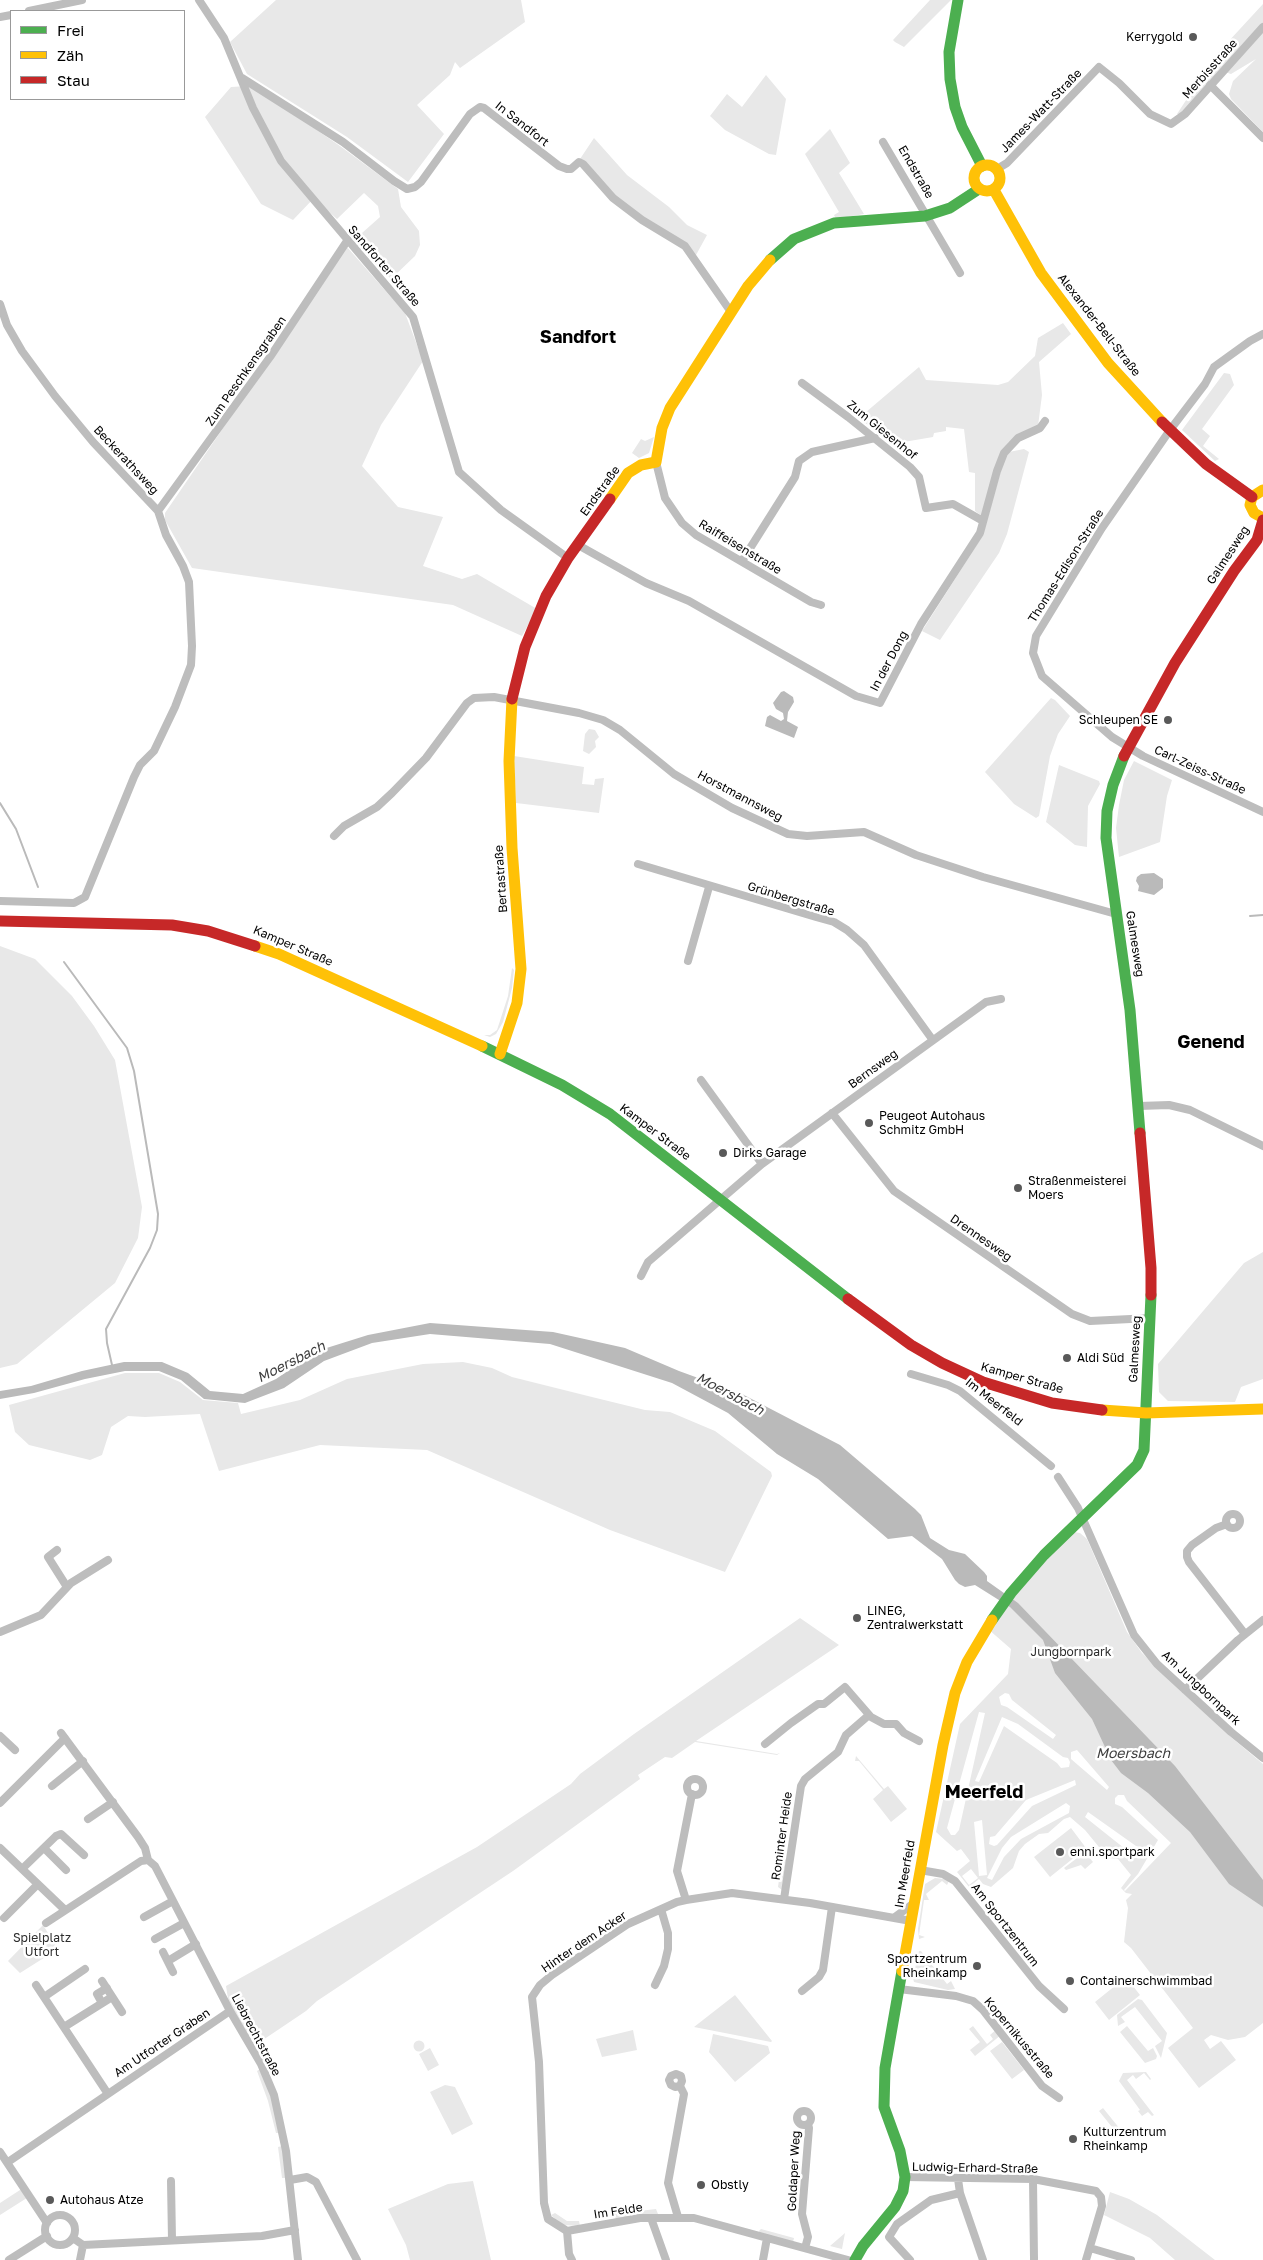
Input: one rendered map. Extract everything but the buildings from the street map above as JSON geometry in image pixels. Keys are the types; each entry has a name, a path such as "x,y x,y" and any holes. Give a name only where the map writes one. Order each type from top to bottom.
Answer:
{"street":[{"path":"34,10 82,0"},
{"name":"Sandforter Straße","path":"199,0 224,38 253,108 281,161 347,240 406,306 413,317 459,472 501,510 568,558"},
{"path":"958,0 949,52 950,79 955,107 962,128 982,166"},
{"name":"Merbisstraße","path":"1099,67 1120,83 1150,114 1171,124 1185,114 1263,28"},
{"name":"James-Watt-Straße","path":"998,169 1007,163 1099,67"},
{"name":"In Sandfort","path":"242,78 343,142 394,181 407,188 415,187 421,182 470,114 480,107 484,108 559,166 571,169 579,162 583,164 602,188 626,208 676,239 692,254 731,312"},
{"path":"1210,85 1263,138"},
{"name":"Endstraße","path":"883,142 960,273"},
{"path":"990,165 998,169 1001,180 994,190 986,192 979,189 974,180 974,174 982,166 990,165"},
{"name":"Endstraße","path":"512,700 520,665 546,596 568,558 628,473 641,465 656,462 662,428 670,408 731,312 761,269 776,253 794,240 813,230 847,221 926,216 950,208 979,189"},
{"name":"Alexander-Bell-Straße","path":"994,190 1041,273 1108,363 1170,430 1206,464 1252,497"},
{"name":"Zum Peschkensgraben","path":"158,511 270,357 347,240"},
{"name":"Beckerathsweg","path":"0,304 6,325 22,351 55,396 93,442 158,511 166,535 183,566 189,582 191,603 191,665 176,707 154,751 140,765 85,897 74,904 0,901"},
{"name":"Thomas-Edison-Straße","path":"1128,748 1112,737 1042,676 1033,653 1036,636 1102,528 1170,430 1205,384 1214,368 1250,341 1263,334"},
{"name":"Zum Giesenhof","path":"802,383 910,467 919,478 926,508 953,504 983,522"},
{"name":"In der Dong","path":"578,545 603,561 646,583 689,601 856,696 880,703 922,624 980,533 996,471 1004,453 1018,438 1040,428 1045,421"},
{"path":"742,561 795,476 799,461 812,452 875,438"},
{"name":"Raiffeisenstraße","path":"656,462 665,498 682,524 696,535 812,602 821,605"},
{"path":"1263,490 1257,492 1252,497 1252,510 1263,519"},
{"name":"Galmesweg","path":"1146,1413 1152,1268 1128,994 1106,838 1109,800 1128,748 1175,663 1234,571 1257,540 1263,519"},
{"path":"334,836 344,826 378,807 426,758 467,704 474,698 494,697 512,700"},
{"name":"Horstmannsweg","path":"512,700 579,713 603,720 620,730 674,774 732,808 788,834 807,836 864,832 916,855 983,877 1116,914"},
{"name":"Bertastraße","path":"500,1054 517,1003 521,969 512,848 509,761 512,700"},
{"name":"Carl-Zeiss-Straße","path":"1128,748 1263,812"},
{"name":"Grünbergstraße","path":"638,864 709,887 834,922 847,930 864,945 932,1039"},
{"path":"688,960 709,887"},
{"name":"Kamper Straße","path":"0,921 138,923 172,925 208,931 279,954 500,1054 562,1085 610,1114 872,1318 911,1346 983,1382 1052,1403 1088,1408 1146,1413 1263,1409"},
{"name":"Bernsweg","path":"641,1276 648,1262 762,1164 932,1039 986,1002 1001,1000"},
{"path":"701,1080 762,1164"},
{"path":"1139,1106 1169,1105 1190,1110 1263,1146"},
{"name":"Drennesweg","path":"832,1113 894,1191 1072,1314 1090,1321 1151,1318"},
{"name":"Im Meerfeld","path":"911,1374 948,1385 972,1399 1051,1466"},
{"name":"Im Meerfeld","path":"855,2260 863,2246 895,2207 901,2194 905,2177 900,2151 884,2107 882,2094 884,2068 952,1702 972,1653 999,1609 1044,1555 1140,1460 1146,1441 1146,1413"},
{"path":"1058,1477 1078,1508 1082,1518"},
{"name":"Am Jungbornpark","path":"1082,1518 1134,1635 1157,1664 1231,1732 1263,1758"},
{"path":"1227,1524 1216,1528 1192,1545 1187,1551 1189,1562 1245,1634"},
{"path":"57,1550 48,1557 67,1587"},
{"path":"0,1632 41,1615 67,1587 108,1560"},
{"path":"1185,1690 1245,1634 1263,1620"},
{"path":"765,1744 791,1723 818,1704 824,1704 845,1687 869,1715 884,1724 896,1724 904,1733 919,1741"},
{"name":"Rominter Heide","path":"784,1899 801,1786 805,1779 838,1752 846,1735 869,1715"},
{"name":"Liebrechtstraße","path":"0,1803 63,1735 138,1837 145,1848 148,1860 155,1866 230,2011 261,2064 274,2095 286,2151 298,2260"},
{"path":"0,1736 15,1750"},
{"path":"52,1786 83,1761"},
{"path":"686,1900 677,1871 692,1794"},
{"path":"88,1819 113,1802"},
{"path":"22,1869 61,1834 84,1855"},
{"path":"0,1848 65,1910"},
{"path":"44,1848 66,1870"},
{"path":"46,1923 141,1861 148,1860"},
{"name":"Am Sportzentrum","path":"920,1870 945,1874 954,1880 1039,1986 1064,2009"},
{"path":"4,1918 38,1884"},
{"name":"Hinter dem Acker","path":"567,2231 548,2219 544,2203 539,2062 532,1997 552,1976 628,1924 686,1900 732,1893 784,1899 911,1921"},
{"path":"144,1917 173,1902"},
{"path":"895,1917 914,1903"},
{"path":"802,1991 819,1977 823,1970 832,1907"},
{"path":"655,1985 664,1966 668,1949 668,1933 661,1910"},
{"path":"155,1940 184,1923"},
{"path":"168,1960 196,1944"},
{"path":"163,1952 173,1972"},
{"path":"44,1997 86,1969"},
{"path":"102,2003 97,1994 104,1985 122,2012"},
{"name":"Am Utforter Graben","path":"36,1986 108,2094"},
{"name":"Kopernikusstraße","path":"899,1988 956,1996 973,2001 983,2010 1042,2086 1059,2098"},
{"path":"64,2027 112,1997"},
{"name":"Am Utforter Graben","path":"8,2162 230,2011"},
{"path":"678,2217 668,2183 683,2103 684,2094 680,2086"},
{"name":"Goldaper Weg","path":"805,2248 808,2237 802,2214 808,2124"},
{"path":"0,2152 47,2223 46,2236 49,2240 59,2245 64,2245 75,2234 74,2224 68,2217 54,2216 47,2223"},
{"name":"Ludwig-Erhard-Straße","path":"905,2177 1033,2179 1096,2191 1101,2197 1102,2206 1090,2248"},
{"path":"290,2180 307,2178 316,2182 357,2260"},
{"path":"958,2179 960,2193 984,2260"},
{"path":"1033,2179 1034,2260"},
{"path":"171,2181 172,2240"},
{"path":"910,2260 888,2237 897,2224 910,2212 931,2200 960,2193"},
{"path":"651,2218 666,2260"},
{"name":"Im Felde","path":"567,2231 651,2218 694,2218 848,2260"},
{"path":"73,2238 83,2245 262,2236 296,2230"},
{"path":"567,2231 569,2254 572,2260"},
{"path":"12,2259 46,2236"},
{"path":"762,2260 767,2238"},
{"path":"80,2260 83,2245"},
{"path":"1086,2260 1090,2248 1131,2260"}],"green space":[{"path":"276,0 521,0 525,22 460,68 455,62 450,75 417,105 444,134 408,182 347,137 247,74 230,42"},
{"path":"930,0 951,0 904,47 895,42 893,40"},
{"path":"1263,4 1263,132 1231,99 1229,94 1233,81 1256,59 1231,74 1225,72 1180,115 1177,114 1215,56"},
{"path":"766,75 786,99 776,155 769,154 725,130 710,116 727,94 742,107"},
{"path":"248,86 263,93 398,189 401,207 419,231 420,245 415,256 391,279 353,241 380,217 378,206 364,193 337,219 314,198 293,220 261,204 205,117 231,87"},
{"path":"830,129 850,163 839,173 864,214 836,219 834,215 839,212 805,154"},
{"path":"594,138 627,175 669,207 687,225 707,235 696,255 619,200 580,159"},
{"path":"347,247 405,313 423,361 381,425 362,466 398,507 443,517 423,566 462,579 477,574 537,609 522,636 453,605 192,568 165,520 165,513"},
{"path":"1063,323 1071,334 1039,362 1042,395 1038,426 1020,434 1008,443 1002,451 982,516 975,511 975,473 969,472 964,429 946,427 946,431 934,433 933,437 892,444 859,418 919,367 926,380 998,385 1008,382 1035,356 1038,338"},
{"path":"1224,373 1230,374 1234,385 1202,429 1210,436 1203,446 1219,459 1215,461 1182,430"},
{"path":"654,437 649,453 639,458 632,453 641,439 645,441"},
{"path":"1024,449 1029,452 1007,534 999,553 940,640 922,631 983,535 1004,459 1009,452"},
{"path":"1051,698 1070,716 1058,734 1050,756 1039,816 1036,818 1014,804 985,772"},
{"path":"589,729 595,730 599,737 595,741 596,747 589,754 583,751 585,734"},
{"path":"514,756 584,767 582,784 594,785 595,779 604,778 599,813 516,803"},
{"path":"1134,761 1172,780 1167,796 1160,842 1119,857 1116,828 1119,805 1124,780"},
{"path":"1059,765 1099,781 1100,784 1088,806 1087,847 1075,845 1046,822"},
{"path":"0,946 35,959 72,996 94,1026 115,1060 142,1207 138,1238 115,1283 17,1364 0,1368"},
{"path":"512,968 514,970 512,988 503,1022 496,1034 490,1037 484,1035 490,1035 497,1030 508,996"},
{"path":"1263,1252 1263,1379 1241,1387 1235,1402 1168,1401 1159,1392 1158,1364 1244,1263"},
{"path":"463,1362 492,1368 512,1377 645,1410 670,1412 715,1431 771,1472 772,1476 725,1572 610,1530 427,1450 320,1445 219,1471 200,1414 128,1416 111,1427 102,1455 90,1460 29,1445 15,1432 9,1405 125,1373 159,1373 180,1382 203,1400 238,1403 241,1414 300,1400 347,1379 423,1364"},
{"name":"Jungbornpark","path":"1074,1532 1080,1533 1087,1539 1127,1632 1142,1653 1232,1738 1263,1764 1263,2023 1245,2037 1228,2040 1211,2035 1204,2040 1210,2049 1221,2041 1236,2060 1199,2088 1168,2048 1193,2028 1131,1948 1124,1942 1128,1908 1126,1900 1132,1894 1126,1893 1121,1888 1131,1875 1118,1859 1108,1858 1085,1830 1070,1817 1064,1819 1048,1833 1039,1834 1025,1844 1019,1851 1013,1868 991,1887 983,1884 979,1879 969,1887 957,1872 970,1861 961,1849 957,1851 936,1832 960,1724 1008,1674 1011,1649 988,1629 1029,1577","holes":["1005,1693 1009,1694 1012,1700 1056,1735 1053,1739 1007,1707 1001,1705 999,1697","979,1712 985,1713 959,1830 955,1835 951,1835 947,1828","1002,1717 1018,1724 1063,1757 1068,1758 1070,1762 1069,1767 1061,1768 1057,1763 1004,1726 979,1782 975,1781","1077,1750 1109,1787 1107,1790 1071,1759 1071,1752","1075,1780 1076,1785 1032,1806 997,1845 989,1844 990,1837 995,1836 1026,1800","1118,1795 1124,1795 1127,1801 1171,1843 1125,1891 1138,1874 1158,1840 1122,1807 1115,1804 1115,1798","1066,1803 1070,1806 1069,1813 1021,1839 1004,1857 992,1880 987,1878 1002,1848 1011,1837","1088,1812 1136,1846 1141,1847 1142,1854 1139,1857 1134,1856 1085,1817","982,1820 987,1875 979,1876 974,1822","971,1869 978,1878 969,1885 962,1876"]},
{"path":"800,1618 839,1645 696,1741 780,1753 777,1755 695,1742 672,1758 665,1757 638,1775 640,1779 513,1871 317,2001 306,2011 251,2048 230,2011 226,1986 477,1847 571,1784 580,1774 634,1734"},
{"path":"856,1756 884,1789 888,1786 907,1809 891,1822 873,1799 883,1790 859,1761 855,1761"},
{"name":"enni.sportpark","path":"1071,1828 1086,1848 1050,1877 1034,1857"},
{"path":"1085,1852 1093,1862 1085,1869 1081,1865 1066,1870 1064,1868"},
{"path":"782,1858 787,1860 782,1890 778,1887"},
{"path":"935,1878 949,1881 947,1885 942,1881 926,1894 929,1900 924,1900 919,1935 925,1937 919,1939 918,1929 925,1884"},
{"name":"Spielplatz Utfort","path":"43,1925 58,1949 20,1973 8,1961"},
{"path":"919,1951 921,1951 947,1984 951,1981 955,1989 948,1990 914,1982 913,1978"},
{"path":"1126,1977 1140,1995 1109,2020 1095,2002"},
{"path":"735,1995 772,2041 771,2042 694,2027"},
{"path":"1138,1999 1142,2000 1167,2033 1161,2058 1155,2046 1162,2041 1135,2007 1121,2017 1125,2022 1118,2026 1117,2015"},
{"path":"973,2026 987,2044 993,2039 990,2035 997,2029 1001,2035 975,2056 970,2050 980,2042 969,2029"},
{"path":"1127,2026 1148,2051 1153,2048 1157,2056 1156,2059 1145,2063 1120,2032"},
{"path":"633,2030 637,2050 602,2057 596,2039"},
{"path":"713,2034 768,2046 770,2053 735,2082 709,2052"},
{"path":"419,2040 425,2046 419,2052 413,2046"},
{"path":"1002,2042 1024,2070 1012,2079 990,2051"},
{"path":"430,2048 439,2065 428,2071 419,2054"},
{"path":"260,2069 270,2093 280,2133 276,2133 268,2101 257,2071"},
{"path":"1146,2072 1150,2080 1144,2073 1136,2079 1133,2075 1127,2080 1154,2115 1152,2116 1148,2112 1142,2116 1138,2111 1140,2110 1119,2081 1123,2073"},
{"path":"445,2085 455,2087 473,2124 452,2135 430,2092"},
{"path":"1103,2108 1120,2129 1116,2132 1099,2111"},
{"path":"282,2146 286,2178 282,2178 278,2147"},
{"path":"473,2181 491,2260 410,2260 406,2245 388,2209 448,2184"},
{"path":"20,2190 26,2190 30,2196 0,2215 0,2203"},
{"path":"1110,2192 1129,2199 1157,2215 1215,2260 1175,2260 1150,2238 1104,2215"},
{"path":"656,2209 658,2214 617,2219 614,2217 614,2214"},
{"path":"555,2213 567,2221 579,2221 580,2226 562,2225 551,2215"},
{"path":"761,2229 794,2238 793,2242 760,2233"},
{"path":"845,2233 842,2249 830,2246"}],"water":[{"path":"784,691 793,697 794,702 788,712 787,721 798,727 794,738 765,726 767,717 770,715 781,721 784,719 783,713 776,709 773,703 781,692"},
{"path":"1154,873 1163,879 1163,888 1154,895 1138,891 1137,877 1141,874"},
{"name":"Moersbach","path":"430,1323 553,1332 625,1348 679,1371 742,1394 840,1445 921,1515 930,1538 949,1550 965,1554 984,1572 987,1576 987,1581 1018,1603 1175,1766 1263,1880 1263,1907 1229,1884 1190,1832 1148,1793 1121,1773 1111,1760 1092,1719 1055,1673 1043,1640 1010,1607 975,1585 965,1587 959,1584 942,1559 912,1536 888,1539 818,1479 777,1454 728,1413 672,1383 550,1344 430,1334 372,1343 324,1361 284,1388 245,1403 204,1399 181,1380 159,1371 125,1371 85,1379 34,1393 0,1399 0,1391 31,1386 82,1371 124,1362 162,1362 188,1373 210,1391 243,1394 276,1379 317,1351 368,1335"}],"waterway":[{"path":"0,803 16,829 38,887"},
{"path":"1250,916 1263,915"},
{"path":"64,962 127,1048 134,1071 158,1214 157,1230 150,1248 106,1329 112,1365"}],"traffic: fast":[{"path":"958,0 949,52 950,79 955,107 962,127 982,166"},
{"path":"770,260 794,239 834,223 925,216 950,208 979,189"},
{"path":"1124,756 1113,785 1107,811 1106,838 1130,1010 1140,1133"},
{"path":"482,1046 562,1085 610,1114 848,1299"},
{"path":"992,1620 1011,1593 1044,1555 1137,1465 1144,1450 1151,1295"},
{"path":"855,2260 863,2246 895,2207 903,2191 905,2177 900,2151 884,2107 885,2068 902,1971"}],"traffic: slow":[{"path":"987,165 997,168 1000,178 997,188 987,191 977,188 974,178 977,168 987,165"},
{"path":"994,190 1041,273 1108,363 1162,422"},
{"path":"610,499 628,473 641,465 656,462 662,428 670,408 748,286 770,260"},
{"path":"1263,490 1252,497 1250,505 1254,513 1263,518"},
{"path":"500,1054 517,1003 521,969 512,848 509,761 512,699"},
{"path":"255,946 279,954 482,1046"},
{"path":"1102,1410 1146,1413 1263,1409"},
{"path":"902,1971 943,1745 955,1693 967,1662 992,1620"}],"traffic: jam":[{"path":"1162,422 1206,464 1252,497"},
{"path":"512,699 525,647 546,596 568,558 610,499"},
{"path":"1124,756 1175,663 1234,571 1257,540 1263,520"},
{"path":"0,921 172,925 208,931 255,946"},
{"path":"1140,1133 1151,1268 1151,1295"},
{"path":"848,1299 911,1345 942,1363 983,1382 1052,1403 1102,1410"}],"place":[{"name":"Kerrygold","path":"1193,37"},
{"name":"Schleupen SE","path":"1168,720"},
{"name":"Peugeot Autohaus Schmitz GmbH","path":"869,1123"},
{"name":"Dirks Garage","path":"723,1153"},
{"name":"Straßenmeisterei Moers","path":"1018,1188"},
{"name":"Aldi Süd","path":"1067,1358"},
{"name":"LINEG, Zentralwerkstatt","path":"857,1618"},
{"name":"enni.sportpark","path":"1060,1852"},
{"name":"Sportzentrum Rheinkamp","path":"977,1966"},
{"name":"Containerschwimmbad","path":"1070,1981"},
{"name":"Kulturzentrum Rheinkamp","path":"1073,2139"},
{"name":"Obstly","path":"701,2185"},
{"name":"Autohaus Atze","path":"50,2200"}],"district":[{"name":"Sandfort","path":"578,337"},
{"name":"Genend","path":"1211,1042"},
{"name":"Meerfeld","path":"984,1792"}]}
